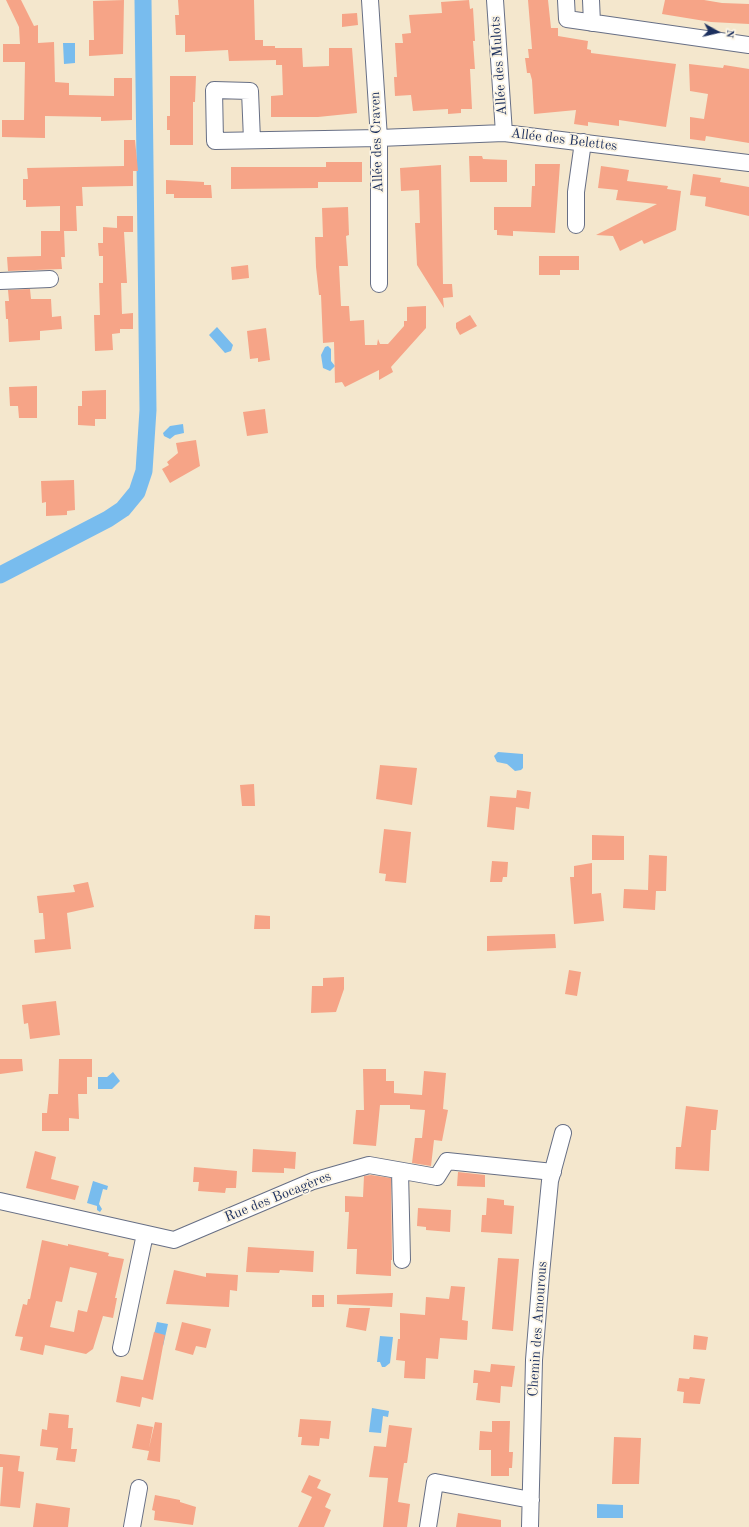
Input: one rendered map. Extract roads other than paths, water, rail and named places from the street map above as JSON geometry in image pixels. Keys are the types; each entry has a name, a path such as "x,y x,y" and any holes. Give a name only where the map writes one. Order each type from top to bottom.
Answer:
{"street":[{"name":"Allée des Craven","path":"370,0 379,138 379,284"},
{"name":"Allée des Mulots","path":"495,0 504,133"},
{"path":"566,0 567,20 749,45"},
{"path":"591,0 592,23"},
{"name":"Allée des Belettes","path":"252,140 379,138 504,133 749,163"},
{"path":"576,225 576,192 583,142"},
{"path":"0,281 50,279"},
{"name":"Chemin des Amourous","path":"530,1527 534,1360 541,1274 553,1172 563,1133"},
{"name":"Rue des Bocagères","path":"0,1201 174,1240 313,1181 369,1165 437,1177 447,1162 553,1172"},
{"path":"400,1171 402,1260"},
{"path":"121,1348 145,1234"},
{"path":"428,1527 435,1482 531,1500"},
{"path":"132,1527 139,1488"}],"water":[{"path":"63,43 75,43 75,63 64,64"},
{"path":"217,327 233,345 231,351 225,353 209,335"},
{"path":"328,346 331,349 331,361 335,366 330,371 323,368 321,355 325,347"},
{"path":"183,424 184,433 175,435 170,439 164,436 163,433 170,426"},
{"path":"498,752 523,754 523,768 515,771 507,764 497,762 494,756"},
{"path":"113,1072 120,1081 112,1089 98,1089 98,1077 107,1077"},
{"path":"93,1181 108,1186 107,1190 103,1189 99,1204 102,1209 100,1212 97,1210 97,1206 87,1203"},
{"path":"157,1322 168,1324 163,1346 152,1343"},
{"path":"380,1336 393,1337 390,1363 385,1367 382,1367 380,1362 377,1362"},
{"path":"372,1408 389,1411 388,1417 383,1416 381,1433 369,1432"},
{"path":"597,1504 623,1505 623,1518 597,1518"}],"waterway":[{"path":"0,575 108,519 123,509 137,492 144,471 148,410 143,0"}]}
